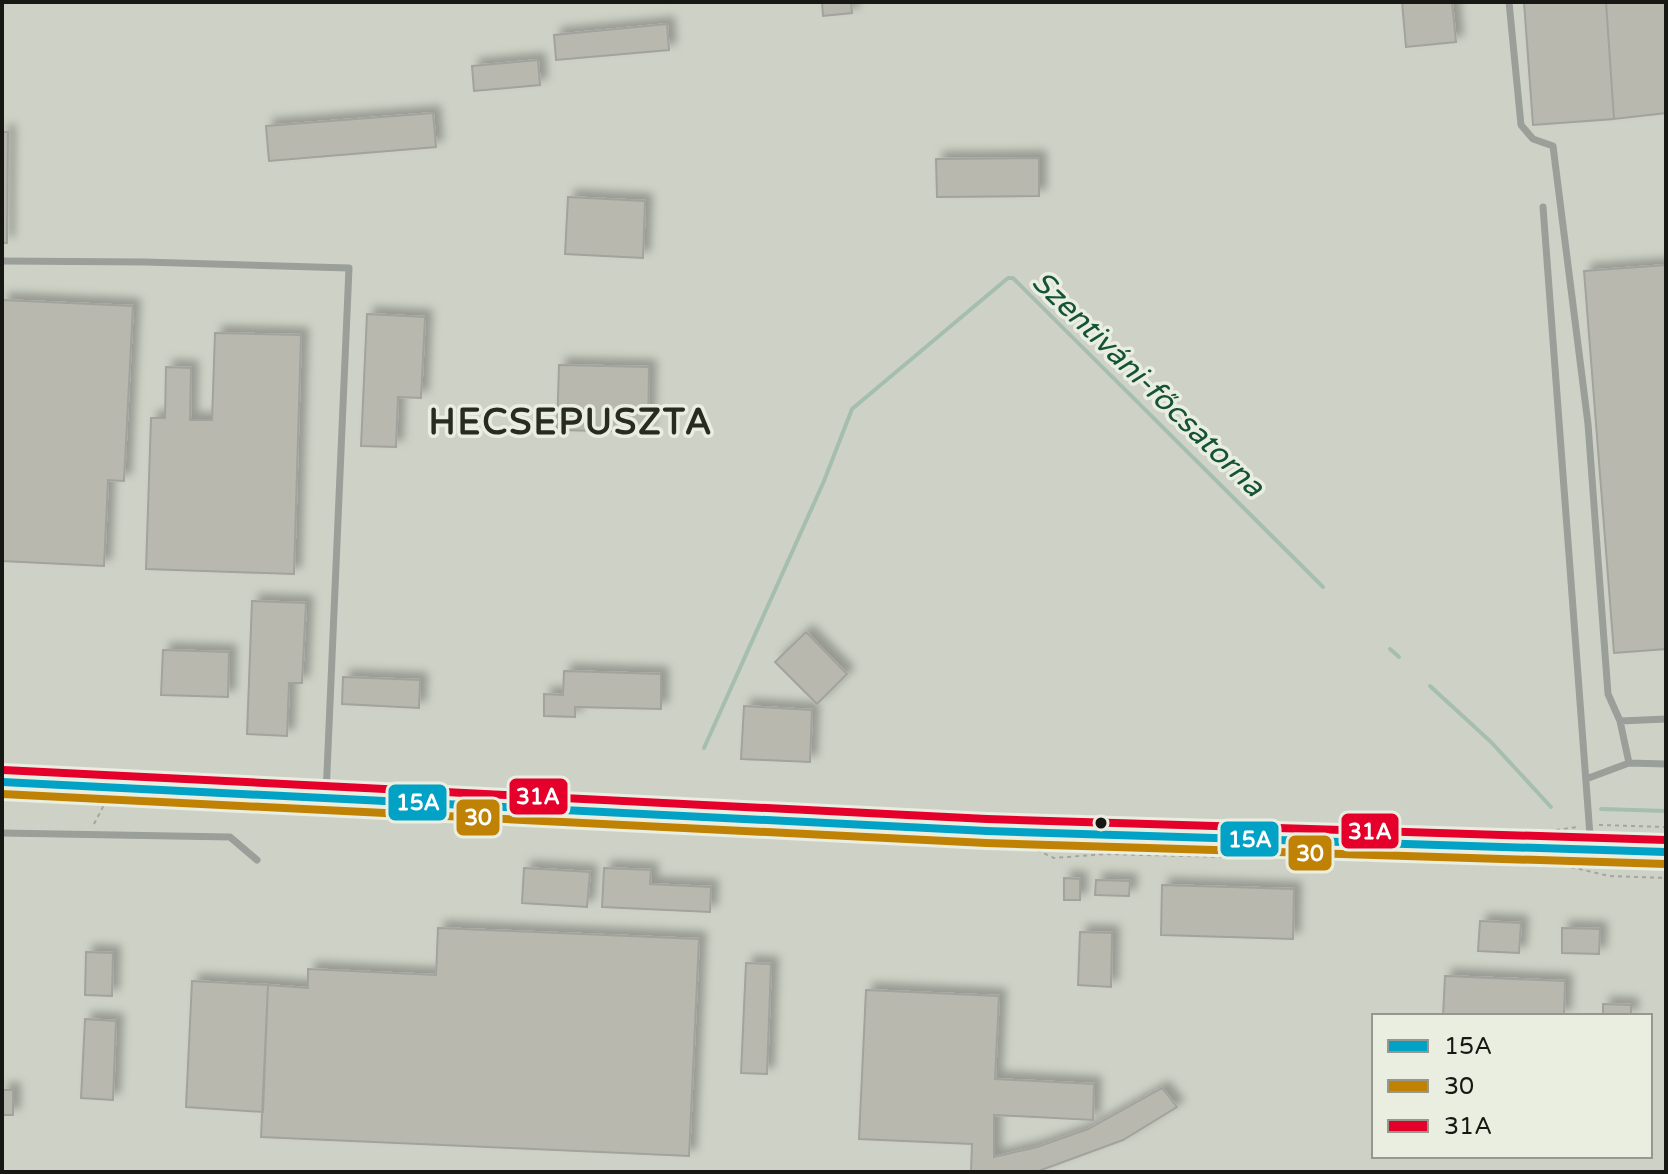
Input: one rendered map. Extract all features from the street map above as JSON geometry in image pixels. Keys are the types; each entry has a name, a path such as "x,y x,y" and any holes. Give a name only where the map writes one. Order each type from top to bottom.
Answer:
{"street":[{"path":"2,782 972,830 1666,852"}],"lane":[{"path":"1509,2 1521,125 1533,139 1553,146 1588,424 1608,694 1620,721 1629,763"},
{"path":"1543,207 1591,851"},
{"path":"2,261 349,268 326,798"},
{"path":"1620,721 1666,719"},
{"path":"1586,779 1629,763 1666,764"},
{"path":"2,833 230,837 257,860"}],"shaded area":[{"path":"2,2 1666,2 1666,1172 2,1172"}],"building":[{"path":"822,2 851,2 852,13 823,16"},
{"path":"1402,2 1452,2 1456,42 1406,47"},
{"path":"1524,2 1606,2 1614,119 1533,125"},
{"path":"1606,2 1666,2 1666,113 1614,119"},
{"path":"667,24 669,50 556,60 554,35"},
{"path":"538,60 540,85 474,91 472,66"},
{"path":"433,113 436,147 269,161 266,126"},
{"path":"2,132 8,132 7,243 2,243"},
{"path":"1039,158 1039,196 937,197 936,159"},
{"path":"568,197 645,201 643,258 565,254"},
{"path":"1666,265 1666,649 1614,653 1584,271"},
{"path":"2,300 133,306 124,481 108,480 104,566 2,561"},
{"path":"367,314 425,317 421,398 398,397 396,447 361,446"},
{"path":"215,333 301,335 294,574 146,569 151,418 165,418 166,367 191,368 190,420 212,420"},
{"path":"559,365 649,367 648,432 557,430"},
{"path":"252,601 306,603 302,683 289,683 287,736 247,734"},
{"path":"806,632 847,674 817,704 775,662"},
{"path":"163,650 229,652 228,697 161,695"},
{"path":"564,671 661,674 661,709 575,707 575,717 544,716 544,694 563,695"},
{"path":"343,677 420,680 419,708 342,704"},
{"path":"744,706 812,710 810,762 741,759"},
{"path":"524,868 590,872 587,907 522,903"},
{"path":"604,868 651,870 650,884 711,887 710,912 602,907"},
{"path":"1064,878 1080,879 1080,900 1064,900"},
{"path":"1096,880 1130,881 1129,896 1095,895"},
{"path":"1162,885 1294,889 1293,939 1161,935"},
{"path":"1480,921 1521,923 1519,953 1478,951"},
{"path":"438,928 699,939 689,1156 261,1137 268,985 308,988 308,969 436,975"},
{"path":"1562,928 1600,929 1599,954 1562,953"},
{"path":"1080,932 1112,933 1111,987 1078,985"},
{"path":"86,952 113,953 112,996 85,995"},
{"path":"746,963 771,964 767,1074 741,1073"},
{"path":"1445,976 1565,981 1564,1014 1443,1014"},
{"path":"192,981 268,985 263,1112 186,1107"},
{"path":"866,990 999,996 995,1079 1094,1084 1093,1120 994,1115 994,1157 1037,1147 1088,1129 1162,1088 1177,1107 1123,1140 1036,1172 971,1172 972,1144 859,1139"},
{"path":"1603,1004 1631,1005 1631,1014 1603,1014"},
{"path":"85,1019 116,1021 113,1100 81,1098"},
{"path":"2,1090 13,1090 13,1115 2,1115"}],"waterway":[{"name":"Szentiváni-főcsatorna","path":"704,748 824,481 852,409 1008,278 1013,278 1323,587"},
{"name":"Szentiváni-főcsatorna","path":"1390,649 1399,657"},
{"name":"Szentiváni-főcsatorna","path":"1430,686 1491,742 1551,807"},
{"name":"Szentiváni-főcsatorna","path":"1601,809 1666,811"}],"transit line":[{"name":"31A","path":"3,770 987,819 1666,840"},
{"name":"15A","path":"2,782 987,831 1666,852"},
{"name":"30","path":"2,794 986,843 1666,864"}],"district":[{"name":"HECSEPUSZTA","path":"571,422"}]}
